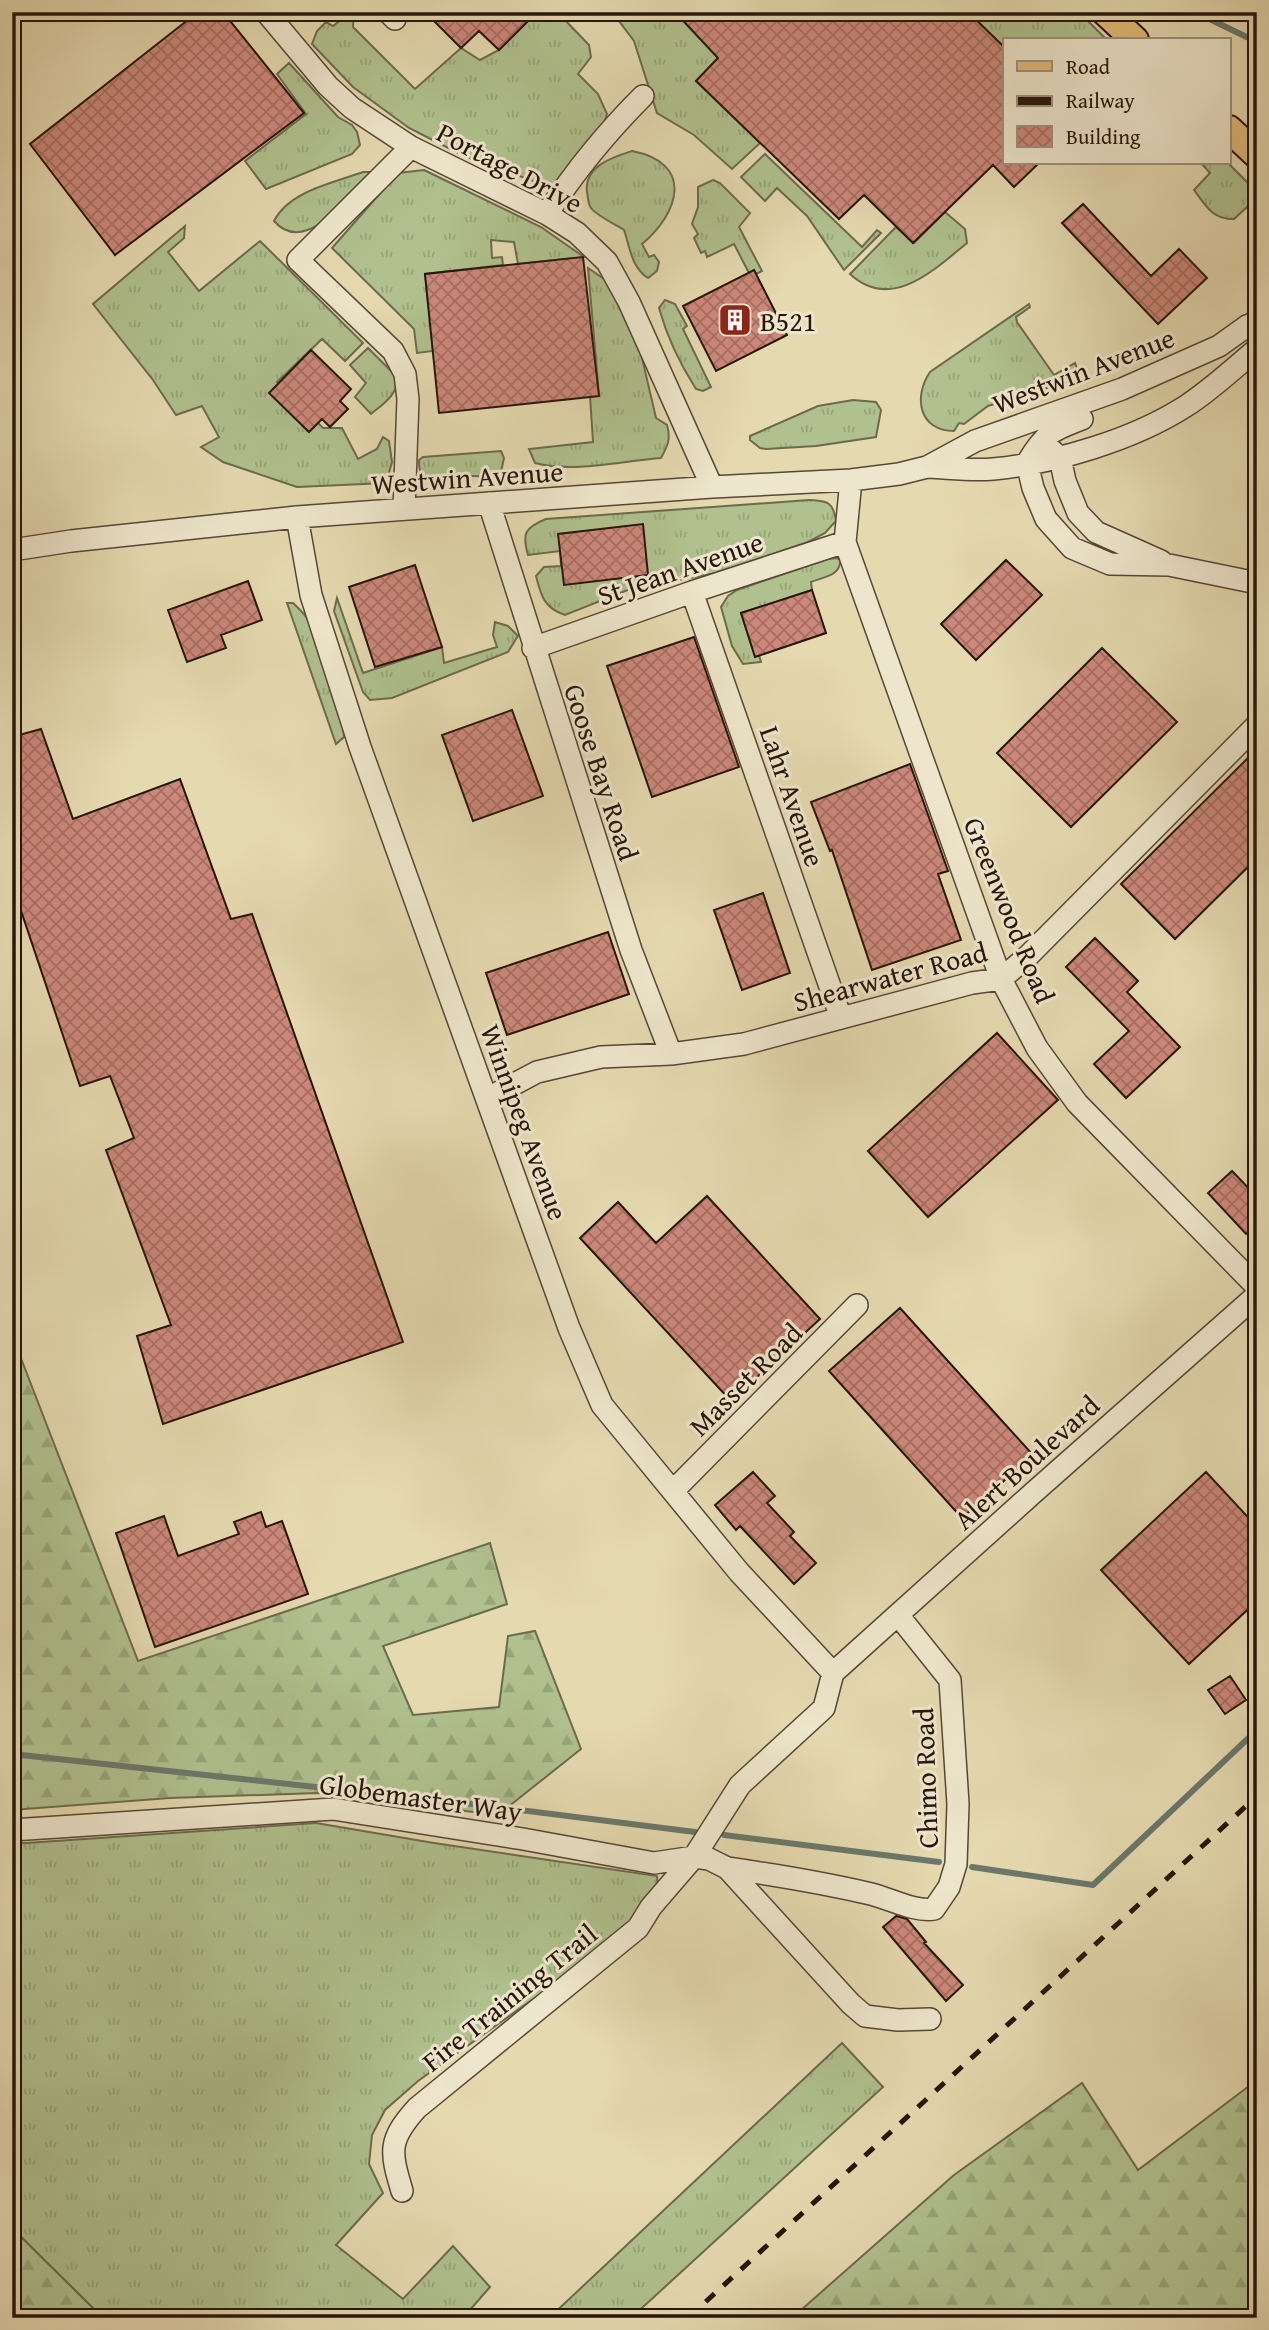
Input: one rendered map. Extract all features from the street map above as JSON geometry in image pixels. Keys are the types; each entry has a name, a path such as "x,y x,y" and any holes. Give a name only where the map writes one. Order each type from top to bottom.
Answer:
{"main road":[{"path":"1105,12 1133,38"},
{"path":"1230,130 1257,155"}],"street":[{"name":"Portage Drive","path":"266,12 328,86 352,108 411,147 547,214 577,233 607,262 629,302 712,487"},
{"path":"547,214 614,125 643,96"},
{"path":"404,509 408,399 405,374 393,351 299,260 411,147"},
{"name":"Westwin Avenue","path":"12,550 71,541 297,517 712,487 851,481 899,474 927,467 975,440 1122,389 1219,346 1257,322"},
{"name":"Westwin Avenue","path":"927,467 992,469 1060,457 1125,437 1157,423 1187,405 1257,349"},
{"path":"1122,389 1106,410 1058,428 1040,441 1027,463 1032,488 1046,519 1072,548 1110,564 1169,565 1257,583"},
{"path":"1013,429 1040,441 1060,457 1065,481 1078,513 1096,532 1169,565"},
{"name":"Greenwood Road","path":"851,481 845,542 1000,979 1037,1048 1077,1103 1257,1287"},
{"name":"Goose Bay Road","path":"489,503 631,950 671,1054"},
{"name":"Winnipeg Avenue","path":"297,517 311,595 359,747 569,1328 601,1405 739,1572 834,1673"},
{"name":"St Jean Avenue","path":"533,648 845,542"},
{"name":"Lahr Avenue","path":"692,592 842,1018"},
{"name":"Shearwater Road","path":"488,1098 537,1072 601,1057 671,1054 744,1044 972,983 1000,979 1028,956 1257,724"},
{"name":"Alert Boulevard","path":"834,1673 1257,1295"},
{"name":"Masset Road","path":"673,1491 857,1305"},
{"name":"Chimo Road","path":"694,1857 709,1858 727,1868 804,1880 891,1899 924,1910 934,1909 940,1903 949,1887 956,1864 958,1804 950,1680 898,1615"},
{"name":"Fire Training Trail","path":"402,2191 393,2162 394,2140 401,2126 417,2108 638,1928 650,1907 694,1857 740,1785 824,1708 834,1673"},
{"name":"Globemaster Way","path":"12,1830 333,1809 654,1863 694,1857"},
{"path":"727,1868 865,2016 898,2020 930,2019"}],"green space":[{"path":"354,12 353,27 415,89 461,48 480,60 499,50 537,12 574,12 565,20 589,45 591,57 578,74 598,94 607,114 600,134 553,188 464,156 409,128 353,87 312,44 317,31 326,22 333,26"},
{"path":"618,12 675,12 718,58 696,81 760,143 732,169 694,135 657,113 634,41 616,17"},
{"path":"968,12 1079,12 1105,38 1003,38 1003,46"},
{"path":"289,63 338,117 352,125 360,145 352,154 266,189 245,161 306,114 277,74"},
{"path":"632,151 652,157 665,166 672,177 674,190 672,204 665,218 642,244 649,257 654,255 659,262 657,271 648,278 635,262 624,230 591,208 587,192 587,183 595,169"},
{"path":"765,154 862,247 877,230 881,233 844,270 807,216 777,188 765,201 741,177"},
{"path":"1202,164 1229,164 1256,191 1247,207 1234,219 1215,214 1194,190 1210,173"},
{"path":"424,170 541,227 584,257 518,264 514,242 491,240 492,258 502,257 503,265 425,274 433,351 417,353 414,329 332,248 398,173"},
{"path":"363,172 373,172 340,207 314,228 300,232 287,230 274,221 290,202 301,195"},
{"path":"713,180 720,183 750,213 739,227 762,271 756,274 754,270 749,273 734,244 707,257 705,251 701,253 694,238 698,234 692,224 698,207 698,187"},
{"path":"945,212 965,229 967,243 926,275 896,288 881,289 865,285 850,274 896,227 914,243"},
{"path":"185,226 184,238 168,252 199,291 260,241 363,343 345,361 322,339 277,382 323,428 342,428 358,459 377,449 383,437 389,441 392,462 386,483 297,487 223,462 201,447 219,437 202,406 176,415 153,380 93,304"},
{"path":"588,268 607,281 639,345 656,418 667,425 669,434 661,458 598,465 550,466 535,463 529,449 593,442 590,396 599,395"},
{"path":"665,300 675,304 687,326 683,329 711,387 703,391 696,389 670,340 659,308"},
{"path":"1029,304 1030,307 1016,317 1017,322 1054,375 1075,363 1080,378 988,406 964,424 959,423 954,431 933,425 922,411 921,402 930,372"},
{"path":"368,348 397,377 393,394 371,414 355,397 366,383 350,365"},
{"path":"853,400 876,402 881,410 876,437 816,446 766,449 750,440 750,436 818,406"},
{"path":"501,451 504,458 501,472 493,476 467,476 436,482 423,477 420,471 419,460 423,457"},
{"path":"809,500 828,503 833,509 836,521 825,533 808,542 717,573 675,581 668,574 565,615 552,609 544,600 536,576 544,567 561,566 560,551 528,555 525,542 526,532 546,519"},
{"path":"837,558 840,560 838,569 811,582 812,590 741,613 755,656 759,655 761,662 743,664 732,646 721,607 728,596 737,590"},
{"path":"337,598 363,673 442,647 444,663 497,647 493,635 495,622 508,626 518,636 508,652 392,698 370,700 363,692 334,611"},
{"path":"287,603 293,603 307,618 324,660 343,726 344,737 336,744"},
{"path":"12,1335 138,1661 490,1543 507,1604 383,1646 413,1715 499,1707 508,1636 535,1631 581,1749 498,1815 317,1793 170,1798 12,1810"},
{"path":"316,1823 657,1876 658,1889 635,1917 546,1990 418,2081 385,2110 372,2135 369,2164 383,2193 336,2245 403,2299 453,2246 490,2287 463,2318 103,2318 12,2228 12,1844"},
{"path":"842,2043 883,2087 631,2318 549,2318"},
{"path":"1257,2080 1257,2318 792,2318 954,2175 1082,2083 1138,2170"},
{"path":"12,2228 103,2318 12,2318"}],"building":[{"path":"198,12 223,12 304,113 115,255 30,144"},
{"path":"425,12 537,12 499,50 479,31 461,48"},
{"path":"675,12 968,12 1003,46 1003,164 1038,164 1014,187 993,165 913,243 864,195 839,219 696,81 718,58"},
{"path":"1083,204 1151,276 1179,249 1207,278 1158,324 1062,223"},
{"path":"583,257 599,396 439,413 425,274"},
{"name":"B521","path":"754,270 787,335 716,371 683,306"},
{"path":"311,350 351,389 340,401 348,409 330,427 322,419 309,432 269,393"},
{"path":"643,524 648,575 564,585 558,534"},
{"path":"1006,560 1042,595 976,660 941,624"},
{"path":"415,565 442,647 375,667 349,587"},
{"path":"248,581 262,620 221,635 226,648 187,662 168,610"},
{"path":"812,590 826,633 755,657 741,613"},
{"path":"694,637 739,767 652,797 607,666"},
{"path":"1102,648 1177,722 1071,827 997,753"},
{"path":"512,710 543,796 473,821 442,735"},
{"path":"41,729 73,819 180,779 231,919 252,914 403,1342 163,1424 137,1336 171,1325 106,1150 134,1138 110,1076 80,1086 12,884 12,737"},
{"path":"1257,749 1257,858 1175,939 1121,884"},
{"path":"910,764 948,871 938,874 961,940 872,970 832,850 830,851 811,802"},
{"path":"763,893 790,973 742,990 714,910"},
{"path":"608,932 629,994 507,1035 486,973"},
{"path":"1095,938 1138,981 1127,992 1180,1047 1126,1098 1094,1064 1129,1031 1066,967"},
{"path":"997,1033 1058,1100 928,1217 868,1151"},
{"path":"1232,1171 1257,1197 1257,1225 1246,1234 1208,1193"},
{"path":"707,1196 820,1319 731,1401 580,1238 618,1202 656,1243"},
{"path":"900,1308 1033,1455 962,1518 829,1371"},
{"path":"753,1472 775,1496 767,1503 794,1532 790,1536 816,1563 794,1584 740,1526 736,1530 715,1505"},
{"path":"1206,1472 1257,1527 1257,1601 1189,1664 1101,1570"},
{"path":"261,1512 266,1527 282,1521 308,1594 155,1647 116,1533 164,1516 178,1556 239,1534 234,1522"},
{"path":"1230,1676 1246,1700 1225,1714 1208,1690"},
{"path":"896,1916 907,1919 926,1942 924,1943 963,1985 946,2001 883,1927"}],"waterway":[{"path":"1195,12 1257,42"},
{"path":"972,1867 1093,1885 1257,1730"},
{"path":"12,1754 481,1805 695,1832"},
{"path":"724,1835 939,1862"}],"railway":[{"path":"688,2318 1257,1796"}],"place":[{"name":"B521","path":"735,320"}]}
